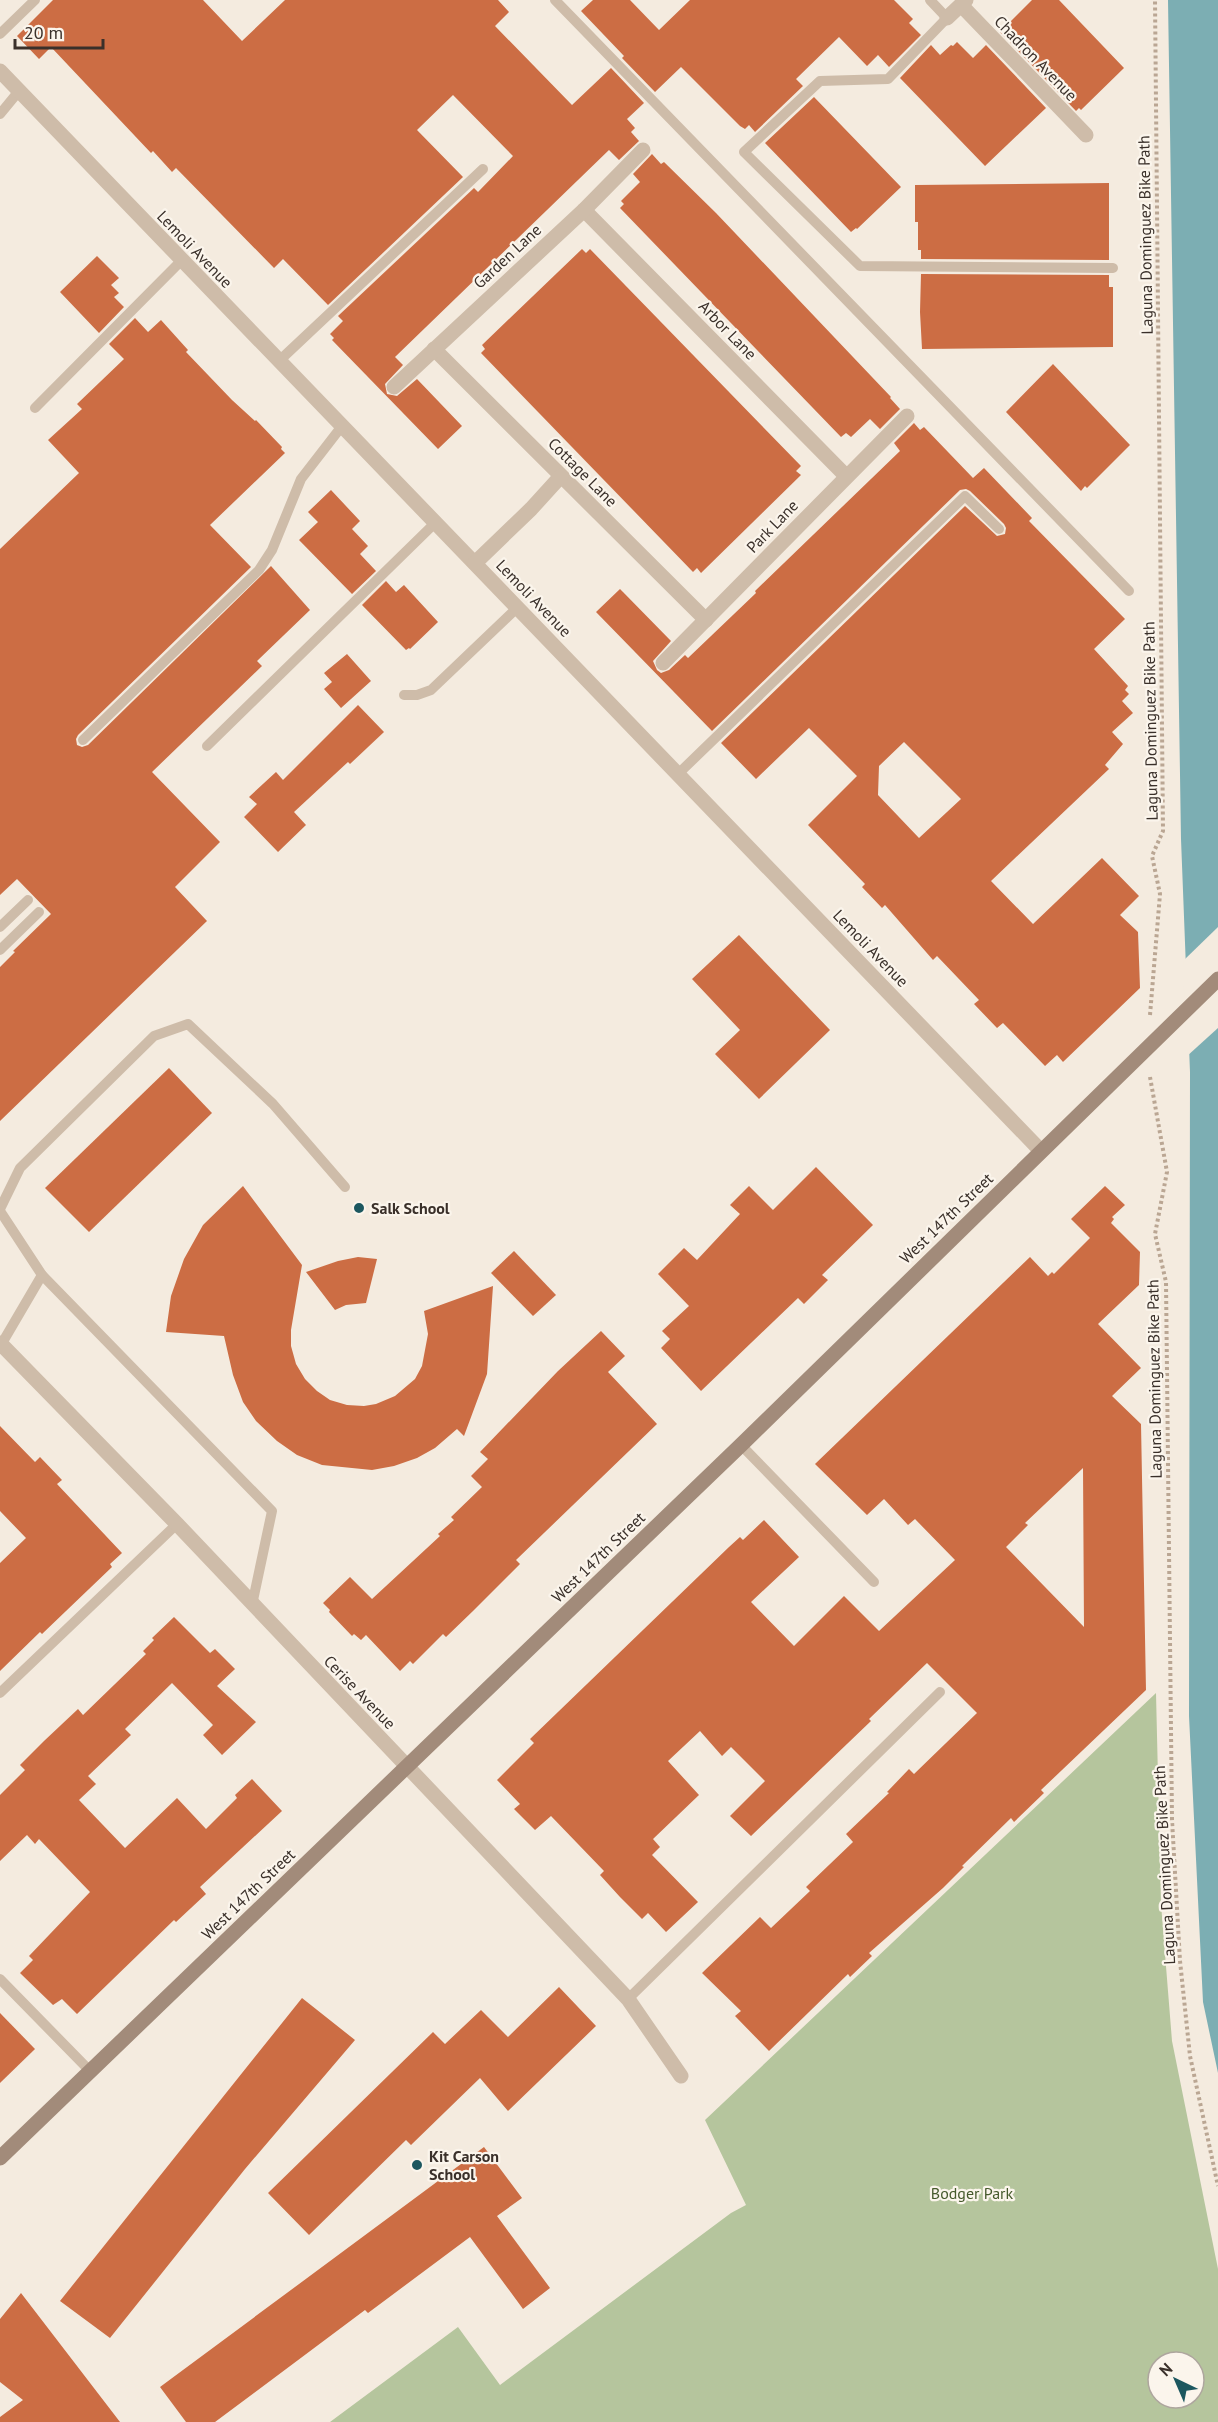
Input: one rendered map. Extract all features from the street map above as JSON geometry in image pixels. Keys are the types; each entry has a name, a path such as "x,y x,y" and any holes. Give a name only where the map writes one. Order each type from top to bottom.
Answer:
{"street":[{"path":"948,18 963,3"},
{"name":"Chadron Avenue","path":"963,3 1086,135"},
{"name":"Lemoli Avenue","path":"0,71 434,524 518,607 1041,1151"},
{"name":"Garden Lane","path":"394,387 584,210 644,150"},
{"name":"Arbor Lane","path":"584,210 846,476"},
{"name":"Cottage Lane","path":"434,349 706,620"},
{"name":"Park Lane","path":"663,663 908,416"},
{"path":"475,563 531,509 561,476"},
{"name":"West 147th Street","path":"0,2158 741,1444 1218,978"},
{"name":"Cerise Avenue","path":"1,1344 177,1524 628,2000 681,2076"}],"lane":[{"path":"0,34 35,0"},
{"path":"555,0 1129,591"},
{"path":"930,0 948,18 888,79 820,81 744,152 860,266 1113,268"},
{"path":"0,114 19,91"},
{"path":"279,362 483,169"},
{"path":"35,408 181,261"},
{"path":"83,740 260,570 272,550 301,479 342,426"},
{"path":"678,774 965,496 999,529"},
{"path":"207,746 434,524"},
{"path":"404,695 417,695 430,690 518,607"},
{"path":"0,927 28,900"},
{"path":"0,950 39,912"},
{"path":"252,1605 272,1511 42,1275 0,1210 20,1168 154,1036 188,1024 273,1104 345,1187"},
{"path":"1,1344 42,1275"},
{"path":"741,1444 874,1581"},
{"path":"0,1693 177,1524"},
{"path":"628,2000 940,1692"},
{"path":"0,1979 90,2071"}],"path":[{"name":"Laguna Dominguez Bike Path","path":"1155,0 1163,831 1152,855 1160,894 1149,1045 1151,1090 1167,1172 1155,1234 1166,1282 1172,1820 1180,1961 1190,2056 1218,2186"}],"green space":[{"name":"Bodger Park","path":"1156,1693 1161,1904 1172,2041 1218,2269 1218,2422 330,2422 458,2327 500,2385 731,2213 746,2205 705,2120"}],"water":[{"path":"1168,0 1218,0 1218,2073 1203,2002 1189,1716 1190,1072 1181,839"}],"pier":[{"path":"1218,927 1218,1028 1186,1057 1183,961"}],"building":[{"path":"53,0 203,0 242,41 285,0 498,0 509,12 495,26 572,105 611,68 644,103 627,119 635,128 631,132 639,141 619,160 609,150 395,357 403,365 385,384 387,394 397,396 417,379 462,426 438,449 332,340 334,338 330,334 343,321 338,316 474,188 478,192 513,156 453,95 417,130 463,177 328,305 283,259 274,268 176,168 172,172 153,151 151,153 51,47 39,59 17,36"},
{"path":"593,0 630,0 659,30 690,0 894,0 913,19 909,23 921,35 889,67 878,55 867,66 839,37 796,79 803,86 755,132 749,125 745,129 740,126 681,67 655,92 581,11"},
{"path":"1032,0 1059,0 1124,68 1081,110 1079,108 1076,111 1000,32"},
{"path":"957,42 973,58 986,45 1046,108 985,166 900,78 931,45 940,55"},
{"path":"814,97 901,187 851,232 765,143"},
{"path":"652,154 661,164 664,162 716,213 891,397 900,409 880,429 870,419 851,437 846,433 841,437 620,208 624,204 621,201 640,182 633,174"},
{"path":"1109,183 1109,260 921,259 921,250 918,250 918,222 915,222 915,185"},
{"path":"582,249 586,253 590,249 801,466 796,471 801,475 701,573 697,568 693,572 481,353 485,349 482,345"},
{"path":"97,256 119,278 111,285 119,293 114,297 124,307 99,333 60,292"},
{"path":"921,274 1109,275 1109,287 1113,287 1113,347 922,349"},
{"path":"135,318 148,332 161,320 188,350 186,352 232,400 256,420 285,453 210,525 251,567 78,735 77,745 82,747 88,745 271,566 310,610 257,661 262,666 152,772 220,842 175,887 207,921 0,1121 0,967 51,914 17,879 0,895 0,549 79,473 48,440 82,409 77,404 124,359 109,344"},
{"path":"1053,364 1130,445 1087,488 1085,486 1081,491 1006,412"},
{"path":"914,423 920,430 924,427 973,478 984,468 1032,518 1029,521 1125,619 1094,649 1128,686 1125,690 1129,694 1122,701 1133,713 1112,732 1123,744 1105,765 1109,769 991,881 1033,924 1102,858 1139,896 1120,915 1138,932 1140,988 1063,1062 1057,1055 1045,1066 1003,1023 997,1028 974,1004 979,1000 937,956 933,960 885,905 882,908 862,887 865,884 808,825 857,776 809,728 756,779 721,743 965,506 997,536 1005,534 1004,524 970,491 960,490 712,731 596,612 620,589 671,641 653,661 661,673 669,670 685,655 688,658 900,451 894,443","holes":["904,742 961,799 919,838 878,795 879,766"]},
{"path":"331,490 360,521 352,529 368,546 360,554 376,571 352,594 299,540 318,522 308,512"},
{"path":"386,581 396,592 404,585 438,622 410,649 406,650 362,605"},
{"path":"347,654 371,681 341,708 324,689 332,682 324,673"},
{"path":"358,705 384,732 294,812 306,825 278,852 244,817 257,804 249,797 276,772 283,780"},
{"path":"739,935 830,1030 759,1099 715,1054 740,1030 692,979"},
{"path":"169,1068 212,1113 89,1232 45,1188"},
{"path":"816,1167 873,1225 822,1275 828,1280 804,1304 798,1298 701,1391 661,1348 670,1339 662,1331 689,1306 658,1274 684,1248 697,1260 740,1214 730,1205 749,1186 773,1210"},
{"path":"243,1186 302,1265 291,1330 291,1346 296,1364 305,1379 330,1400 347,1405 364,1406 395,1396 415,1379 422,1366 428,1334 424,1311 493,1286 487,1374 464,1436 457,1429 435,1448 417,1458 394,1466 372,1470 322,1465 297,1455 277,1441 256,1421 243,1402 233,1375 224,1336 166,1332 171,1296 184,1259 203,1225"},
{"path":"1105,1186 1125,1205 1112,1217 1114,1219 1111,1223 1140,1252 1139,1285 1098,1324 1141,1368 1112,1396 1141,1424 1146,1690 1041,1790 1044,1793 1014,1822 1011,1818 943,1888 869,1953 872,1956 850,1977 848,1974 769,2051 735,2016 741,2011 702,1973 760,1917 771,1928 810,1891 806,1887 853,1842 846,1834 889,1793 887,1792 909,1769 914,1774 977,1713 927,1663 869,1719 871,1721 751,1836 730,1816 765,1781 731,1747 722,1756 700,1731 668,1761 699,1795 653,1839 660,1847 652,1855 698,1902 666,1932 648,1913 642,1919 620,1897 600,1875 604,1871 551,1816 535,1830 514,1809 520,1804 497,1780 534,1743 530,1739 729,1547 740,1537 743,1540 764,1520 799,1557 751,1602 794,1646 844,1596 879,1631 955,1560 915,1519 908,1525 884,1499 867,1515 815,1464 1030,1257 1048,1276 1052,1272 1054,1274 1090,1238 1071,1219","holes":["1083,1468 1084,1627 1006,1547 1028,1525 1025,1523"]},
{"path":"514,1251 556,1295 533,1316 491,1273"},
{"path":"358,1257 377,1259 366,1303 346,1305 335,1310 306,1272"},
{"path":"601,1331 625,1356 608,1372 657,1424 516,1560 520,1564 446,1637 443,1634 413,1664 410,1661 400,1671 366,1635 361,1640 354,1634 352,1636 323,1603 350,1577 372,1599 440,1536 438,1534 454,1520 451,1517 482,1487 471,1476 488,1459 480,1452 558,1371"},
{"path":"0,1426 35,1462 40,1457 62,1480 57,1484 122,1553 110,1564 112,1567 0,1671 0,1563 26,1538 0,1511"},
{"path":"174,1617 210,1653 215,1649 235,1669 217,1686 256,1722 222,1755 203,1735 213,1725 172,1683 125,1729 131,1735 88,1776 96,1784 79,1800 125,1848 177,1798 206,1829 237,1798 235,1795 252,1779 282,1811 200,1887 206,1894 176,1922 174,1920 77,2014 62,1999 53,2005 20,1973 33,1960 29,1956 90,1892 39,1839 35,1844 27,1835 0,1861 0,1795 25,1770 20,1765 78,1709 83,1715 146,1654 143,1651 154,1640 152,1638"},
{"path":"559,1987 596,2026 508,2111 480,2078 411,2145 406,2140 309,2235 268,2193 433,2032 445,2044 481,2010 508,2037"},
{"path":"302,1998 355,2040 245,2169 110,2338 60,2301"},
{"path":"0,2013 35,2049 0,2083"},
{"path":"484,2147 522,2198 497,2216 550,2288 523,2309 470,2237 368,2313 365,2310 215,2422 186,2422 160,2387"},
{"path":"21,2293 120,2422 0,2422 0,2417 23,2400 0,2382 0,2319"}],"place":[{"name":"Salk School","path":"359,1208"},
{"name":"Kit Carson School","path":"417,2165"}]}
